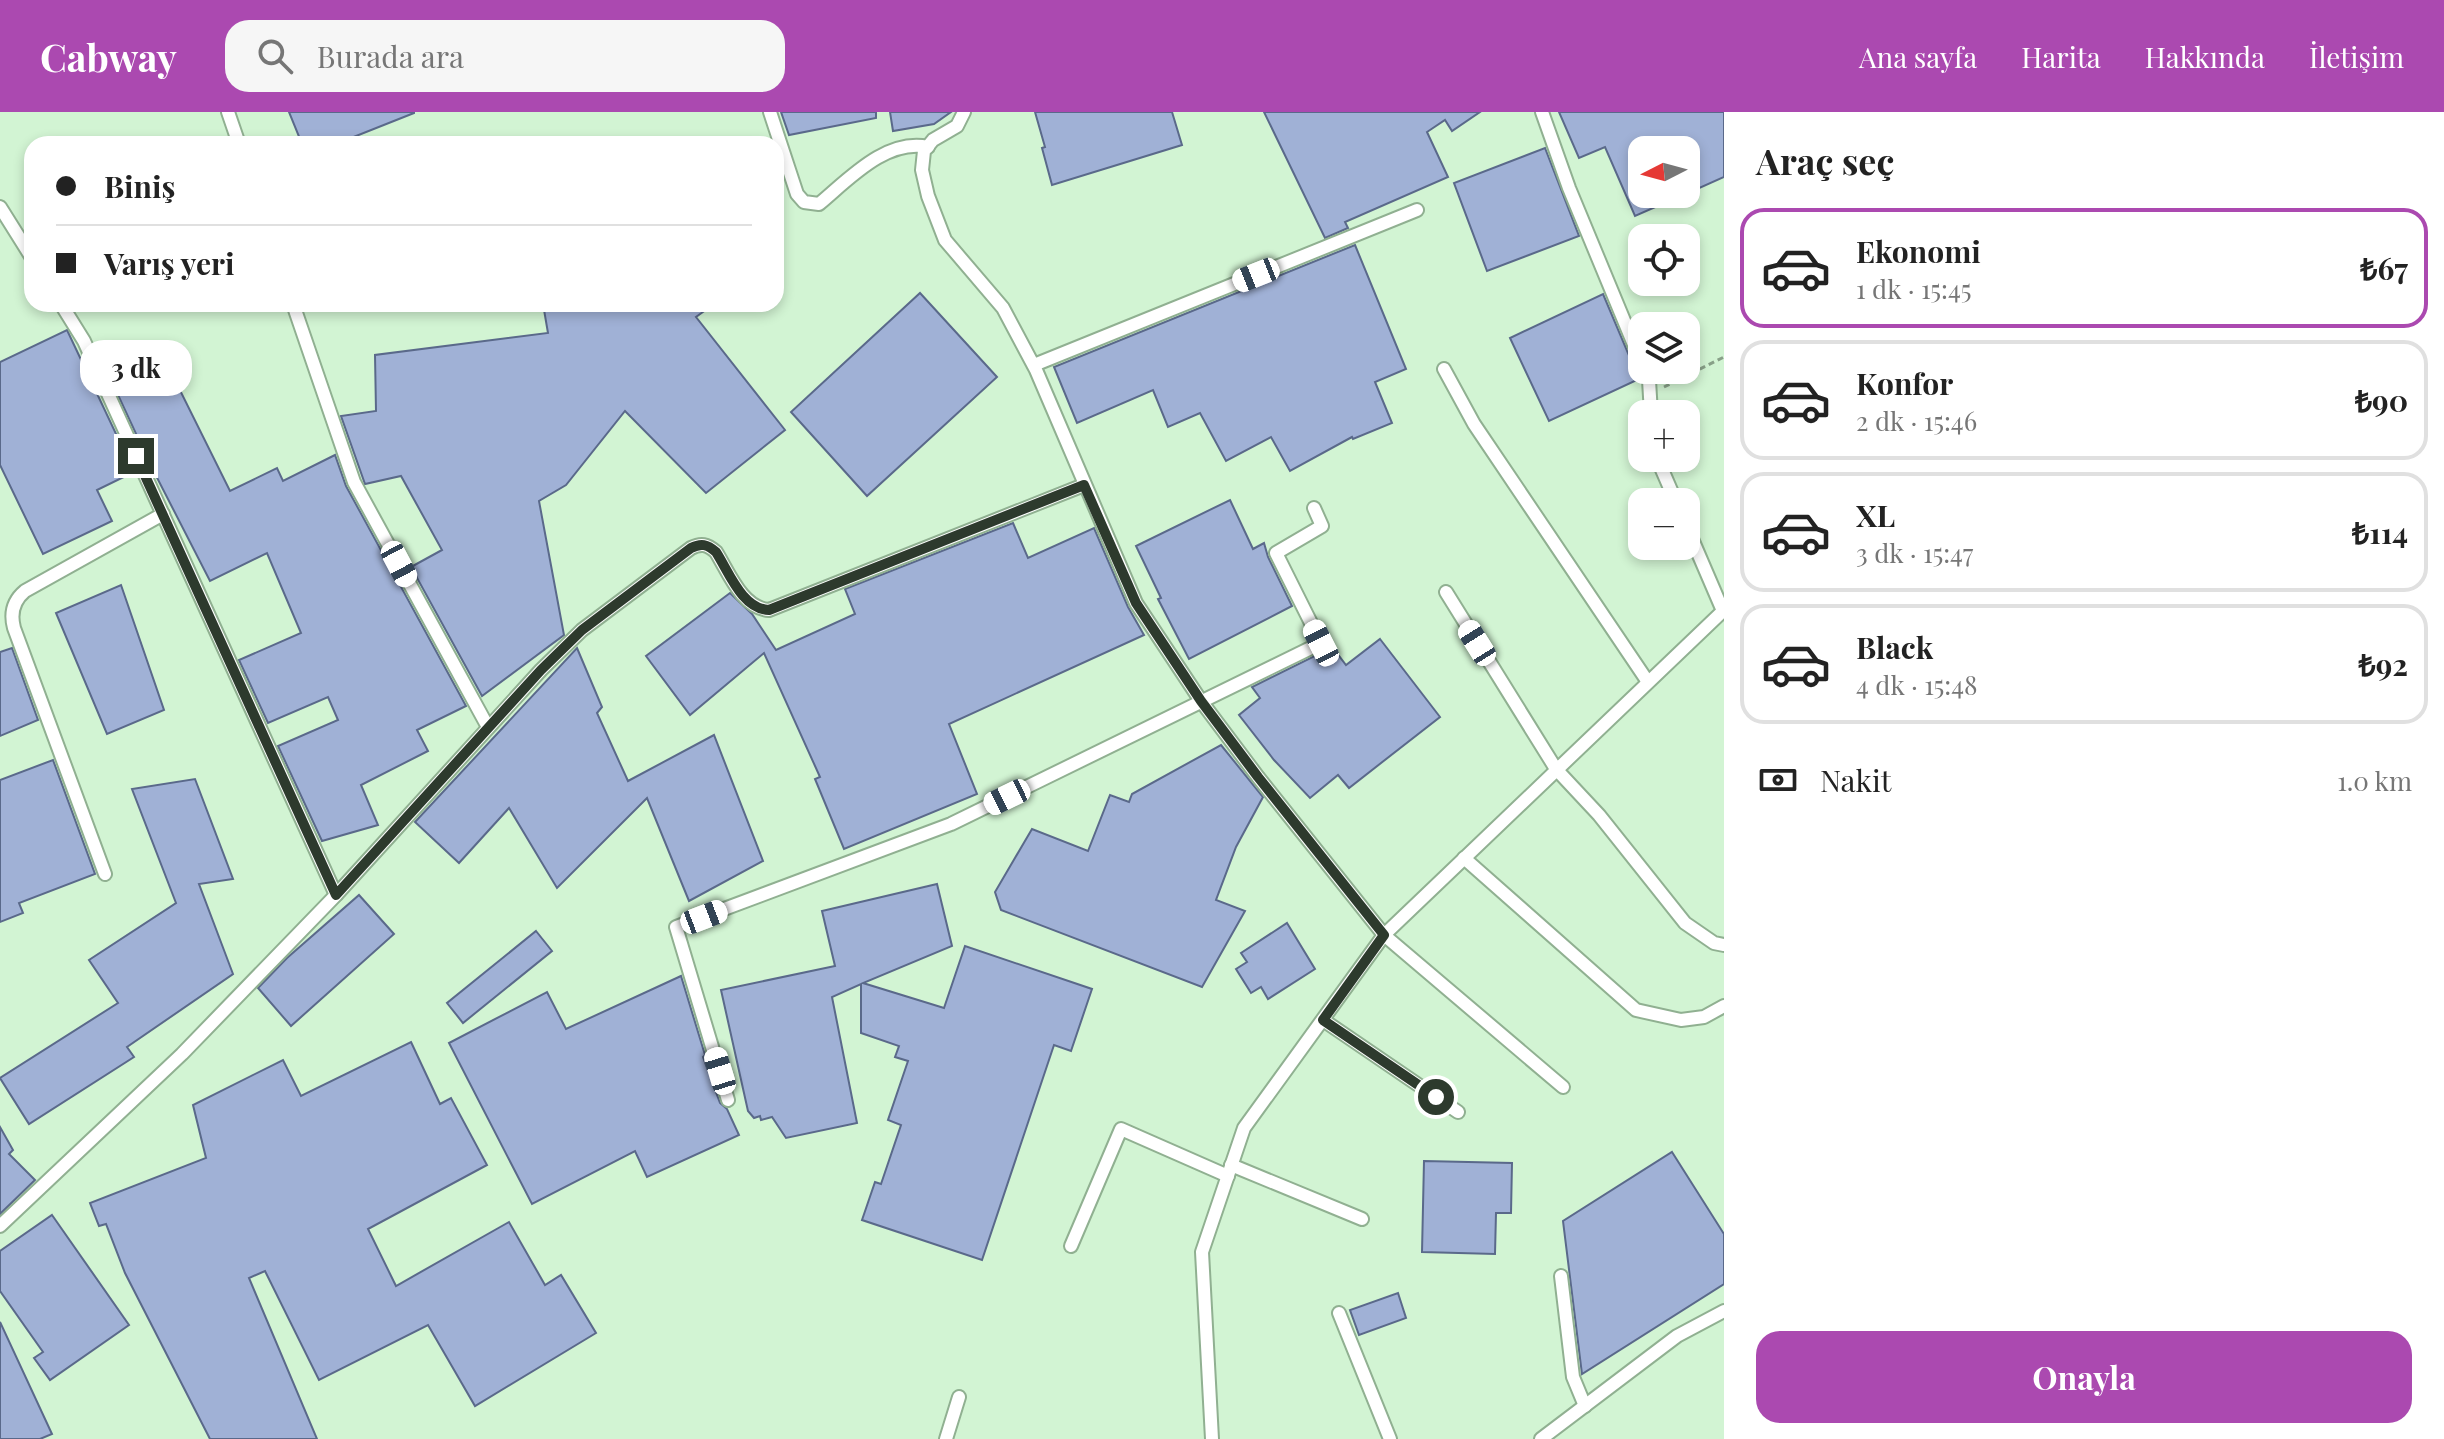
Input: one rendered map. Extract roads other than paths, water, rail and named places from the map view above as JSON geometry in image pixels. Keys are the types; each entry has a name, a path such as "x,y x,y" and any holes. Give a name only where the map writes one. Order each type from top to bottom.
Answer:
{"street":[{"path":"228,112 236,136"},
{"path":"770,112 778,136"},
{"path":"964,112 957,126 933,140 924,151 922,170 928,196 945,240 1003,308 1034,365 1136,603 1201,701 1384,935 1563,1087"},
{"path":"1542,112 1569,188 1628,330"},
{"path":"784,155 797,194 809,204 819,204 870,163 895,150 911,146 928,147"},
{"path":"0,207 24,245"},
{"path":"1034,365 1417,210"},
{"path":"66,312 84,341 336,895"},
{"path":"296,312 354,482 488,727"},
{"path":"1444,369 1474,424 1648,682"},
{"path":"0,1226 182,1054 336,895 541,670 582,630 697,545 709,546 716,552 747,601 755,607 769,610 1084,485"},
{"path":"728,1100 676,927 951,824 1321,643 1276,553 1322,526 1314,508"},
{"path":"105,874 14,628 12,613 16,600 25,591 163,514"},
{"path":"1212,1439 1202,1252 1244,1128 1384,935 1724,611 1700,557"},
{"path":"1446,592 1556,769 1599,815 1685,923 1699,935 1724,945"},
{"path":"1464,858 1636,1010 1681,1020 1704,1017 1724,1006"},
{"path":"1323,1020 1458,1112"},
{"path":"1071,1246 1121,1129 1362,1219"},
{"path":"1561,1276 1573,1377 1585,1406"},
{"path":"1541,1439 1677,1336 1724,1311"},
{"path":"1339,1313 1390,1439"},
{"path":"946,1439 959,1397"}]}
